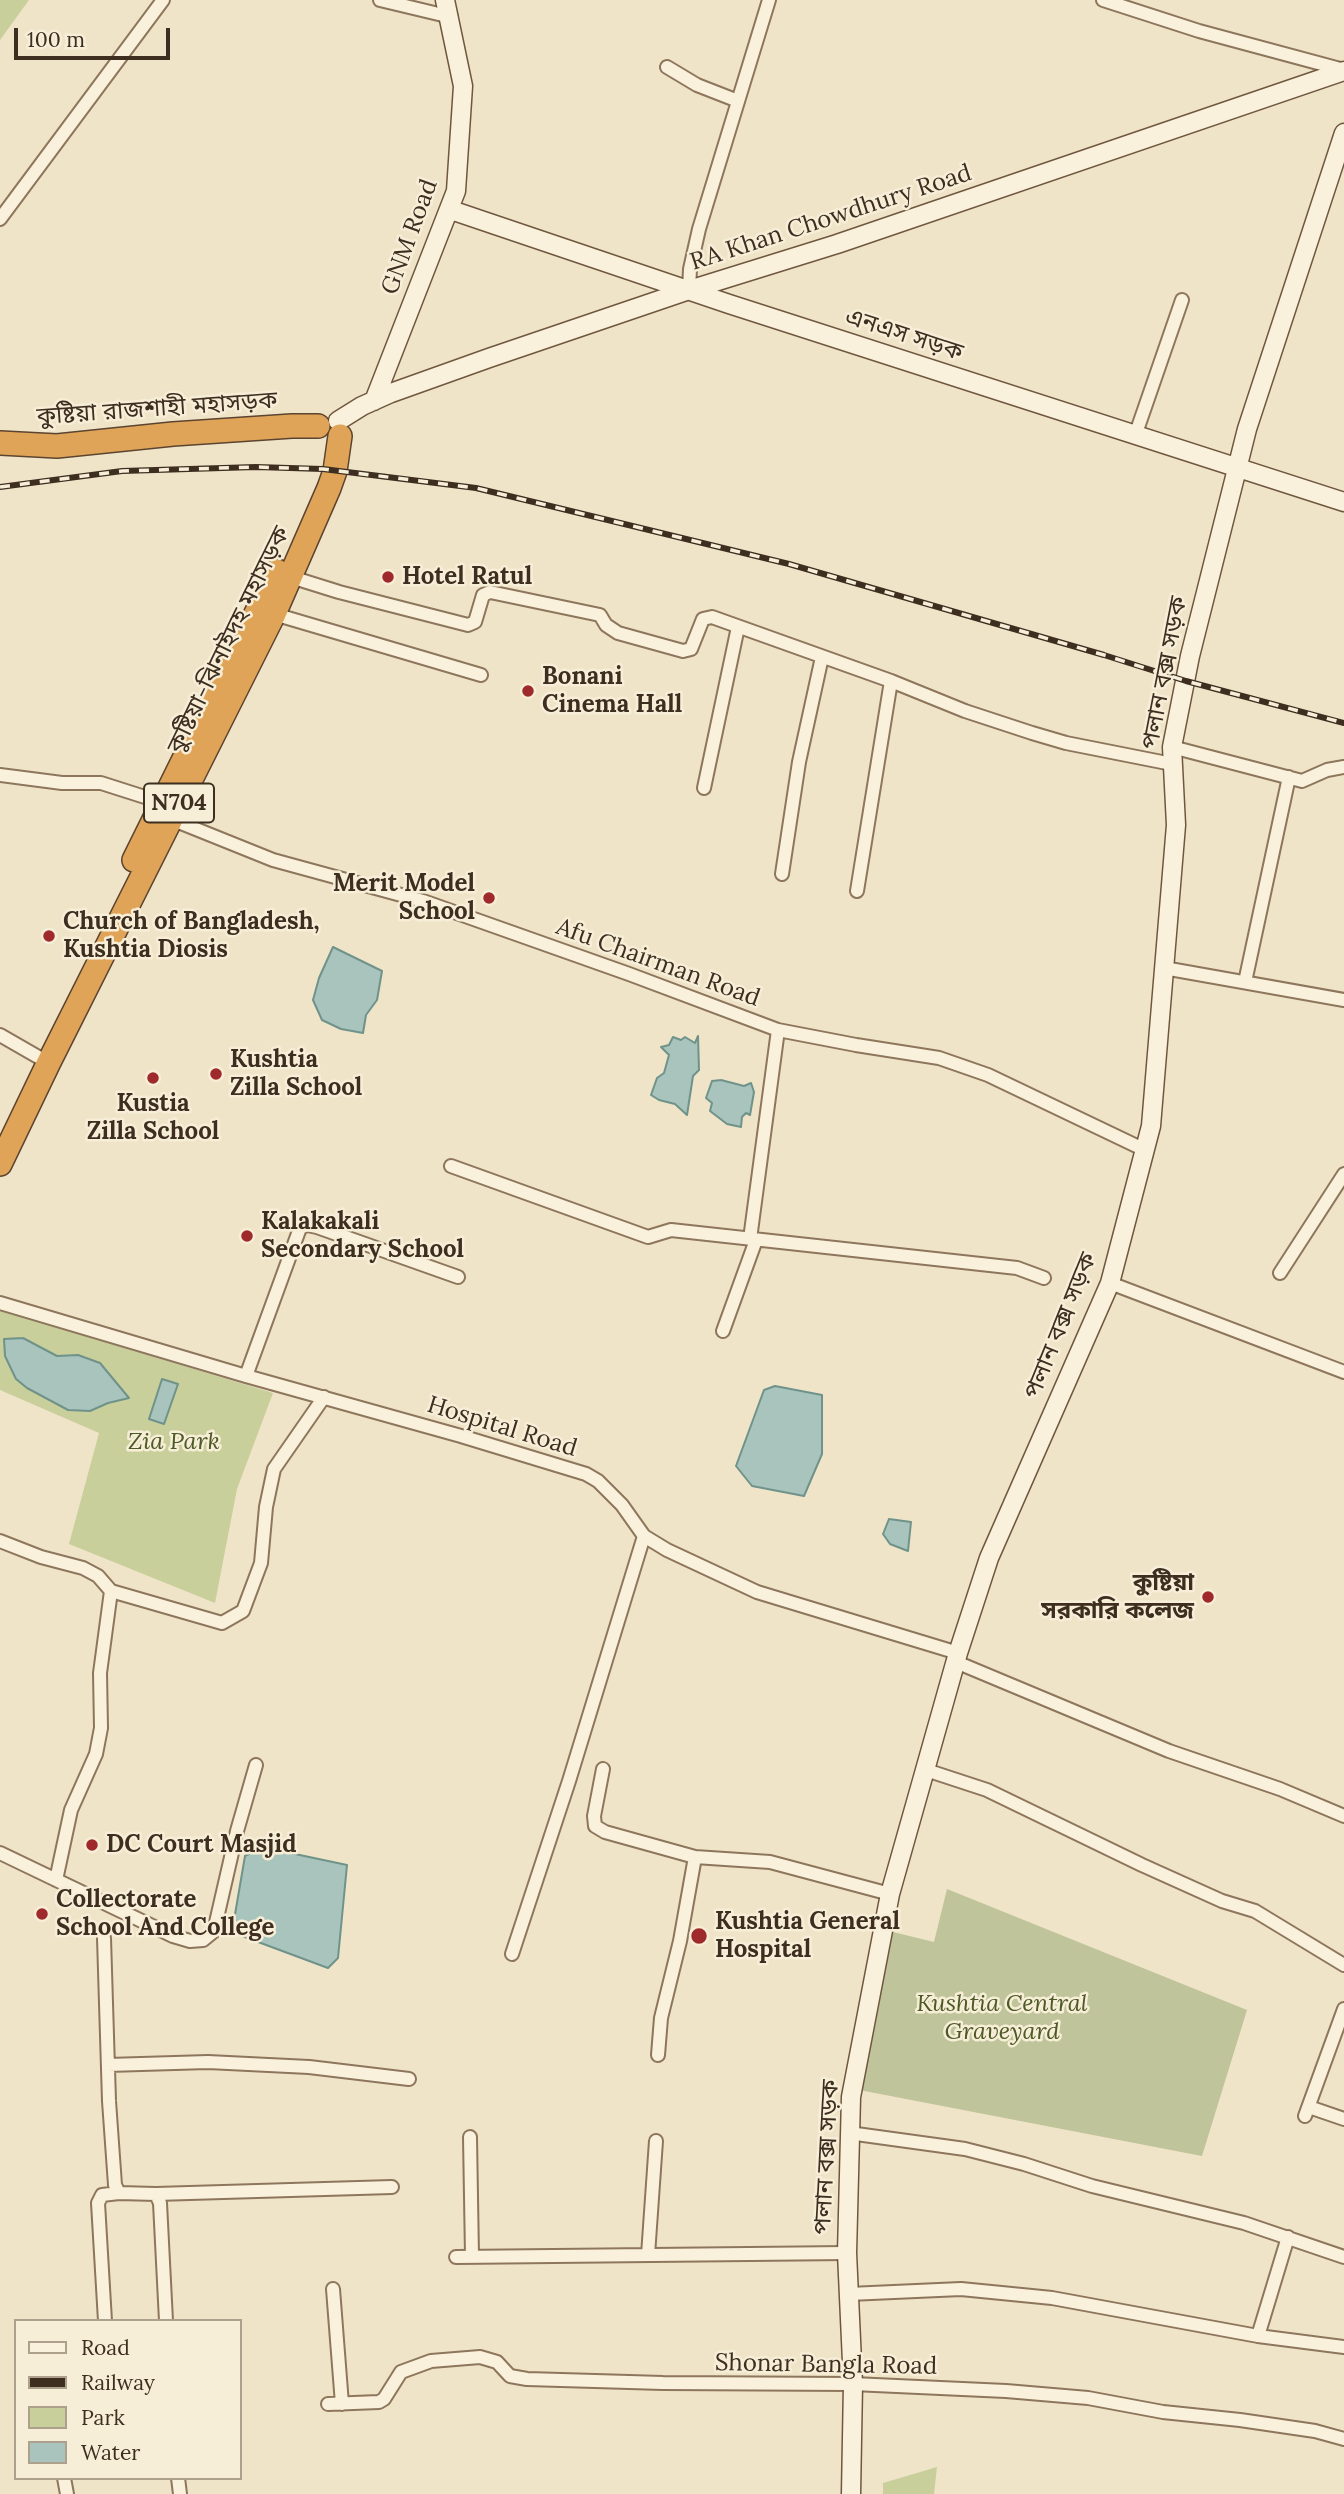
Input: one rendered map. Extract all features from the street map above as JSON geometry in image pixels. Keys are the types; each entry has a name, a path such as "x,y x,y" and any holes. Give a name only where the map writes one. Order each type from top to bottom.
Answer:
{"highway":[{"name":"কুষ্টিয়া রাজশাহী মহাসড়ক","path":"0,443 57,446 173,434 292,426 330,431"},
{"name":"কুষ্টিয়া-ঝিনাইদহ মহাসড়ক","path":"241,661 274,614 291,577 299,540 323,469 330,431"},
{"name":"কুষ্টিয়া-ঝিনাইদহ মহাসড়ক","path":"1,1155 40,1058 241,661 299,540"},
{"name":"কুষ্টিয়া-ঝিনাইদহ মহাসড়ক","path":"1,1155 164,813"}],"main road":[{"name":"GNM Road","path":"374,401 456,191 463,86 448,9"},
{"name":"RA Khan Chowdhury Road","path":"330,431 374,401 489,358 689,290 837,244 1344,71"},
{"name":"পলান বক্স সড়ক","path":"850,2494 853,2384 847,2253 851,2097 890,1895 957,1658 989,1558 1110,1283 1145,1150 1151,1126 1176,825 1172,755 1191,656 1247,429 1344,133"},
{"name":"এনএস সড়ক","path":"450,210 1344,502"}],"street":[{"path":"0,219 163,0"},
{"path":"380,0 448,9"},
{"path":"689,290 690,269 699,229 769,0"},
{"path":"1103,0 1140,6 1199,31 1344,71"},
{"path":"667,67 697,85 738,101"},
{"path":"1136,436 1182,300"},
{"path":"291,577 468,625 475,622 483,595 489,592 600,615 606,625 618,633 683,651 691,649 703,619 707,617 891,681 965,711 1032,733 1101,751 1172,755 1302,781 1327,770 1344,767"},
{"path":"274,614 481,675"},
{"path":"704,788 738,627"},
{"path":"782,874 799,762 822,657"},
{"path":"857,891 891,681"},
{"name":"Afu Chairman Road","path":"0,775 62,783 102,783 148,798 164,813 273,860 423,901 778,1030 939,1058 988,1075 1145,1150"},
{"path":"1245,982 1289,777"},
{"path":"1164,968 1344,1000"},
{"path":"723,1331 753,1240 778,1030"},
{"path":"0,1035 40,1058"},
{"path":"450,1166 648,1237 671,1230 1017,1268 1044,1278"},
{"path":"1279,1273 1344,1174"},
{"path":"246,1376 300,1228 307,1225 317,1227 458,1277"},
{"path":"1110,1283 1344,1372"},
{"name":"Hospital Road","path":"0,1303 586,1474 598,1481 622,1505 644,1536 757,1592 957,1658 1169,1751 1344,1816"},
{"path":"0,1541 41,1557 83,1568 98,1576 111,1591 222,1623 243,1611 261,1563 266,1507 274,1469 324,1397"},
{"path":"512,1954 569,1781 644,1536"},
{"path":"56,1880 71,1810 96,1754 101,1728 100,1673 111,1591"},
{"path":"0,1853 173,1936 190,1941 203,1940 214,1931 237,1831 256,1765"},
{"path":"603,1769 594,1816 596,1826 605,1832 695,1857 770,1862 890,1895"},
{"path":"926,1770 987,1790 1142,1864 1222,1900 1255,1911 1344,1965"},
{"path":"658,2056 661,2018 680,1941 695,1857"},
{"path":"104,1938 107,2065 116,2185 119,2193"},
{"path":"1344,2009 1325,2055 1307,2111 1344,2119"},
{"path":"107,2065 208,2062 309,2067 409,2079"},
{"path":"849,2133 965,2149 1024,2164 1092,2186 1244,2223 1344,2257"},
{"path":"470,2137 472,2256"},
{"path":"648,2255 656,2141"},
{"path":"104,2319 99,2203 102,2195 392,2187"},
{"path":"156,2194 160,2203 166,2319"},
{"path":"1258,2336 1288,2237"},
{"path":"456,2257 847,2253"},
{"path":"849,2294 943,2288 1026,2295 1258,2336 1344,2347"},
{"path":"333,2289 342,2404"},
{"name":"Shonar Bangla Road","path":"328,2404 379,2402 384,2399 401,2372 431,2361 480,2357 497,2362 510,2376 527,2379 853,2384 1006,2391 1088,2398 1163,2412 1315,2431 1344,2439"}],"green space":[{"path":"0,0 29,0 0,40"},
{"name":"Zia Park","path":"0,1310 273,1393 237,1489 215,1603 69,1544 99,1433 0,1390"},
{"name":"Kushtia Central Graveyard","path":"947,1889 1247,2010 1202,2156 854,2089 893,1932 934,1942"},
{"path":"937,2467 934,2494 883,2494 883,2483"}],"water":[{"path":"333,947 382,971 377,1000 366,1015 363,1033 341,1029 322,1020 313,1000 319,978"},
{"path":"698,1036 699,1070 693,1076 687,1115 675,1104 651,1095 657,1078 664,1073 669,1055 661,1047 669,1045 673,1037 681,1040 685,1037 695,1043"},
{"path":"721,1080 744,1086 751,1083 754,1092 750,1115 746,1113 742,1117 741,1127 727,1124 710,1111 712,1103 706,1098 712,1081"},
{"path":"23,1338 57,1356 78,1355 100,1363 129,1398 90,1411 68,1410 27,1388 16,1379 5,1356 4,1339"},
{"path":"162,1379 178,1384 164,1424 149,1419"},
{"path":"775,1386 822,1395 822,1454 804,1496 752,1486 736,1466 764,1390"},
{"path":"889,1519 911,1522 908,1551 890,1544 883,1534"},
{"path":"262,1847 347,1865 338,1958 328,1968 242,1936 233,1926 245,1856"}],"railway":[{"path":"0,487 122,471 256,467 323,469 476,488 789,564 1186,681 1344,723"}],"place":[{"name":"Hotel Ratul","path":"388,577"},
{"name":"Bonani Cinema Hall","path":"528,691"},
{"name":"Merit Model School","path":"489,898"},
{"name":"Church of Bangladesh, Kushtia Diosis","path":"49,936"},
{"name":"Kushtia Zilla School","path":"216,1074"},
{"name":"Kustia Zilla School","path":"153,1078"},
{"name":"Kalakakali Secondary School","path":"247,1236"},
{"name":"কুষ্টিয়া সরকারি কলেজ","path":"1208,1597"},
{"name":"DC Court Masjid","path":"92,1845"},
{"name":"Collectorate School And College","path":"42,1914"},
{"name":"Kushtia General Hospital","path":"699,1936"}]}
